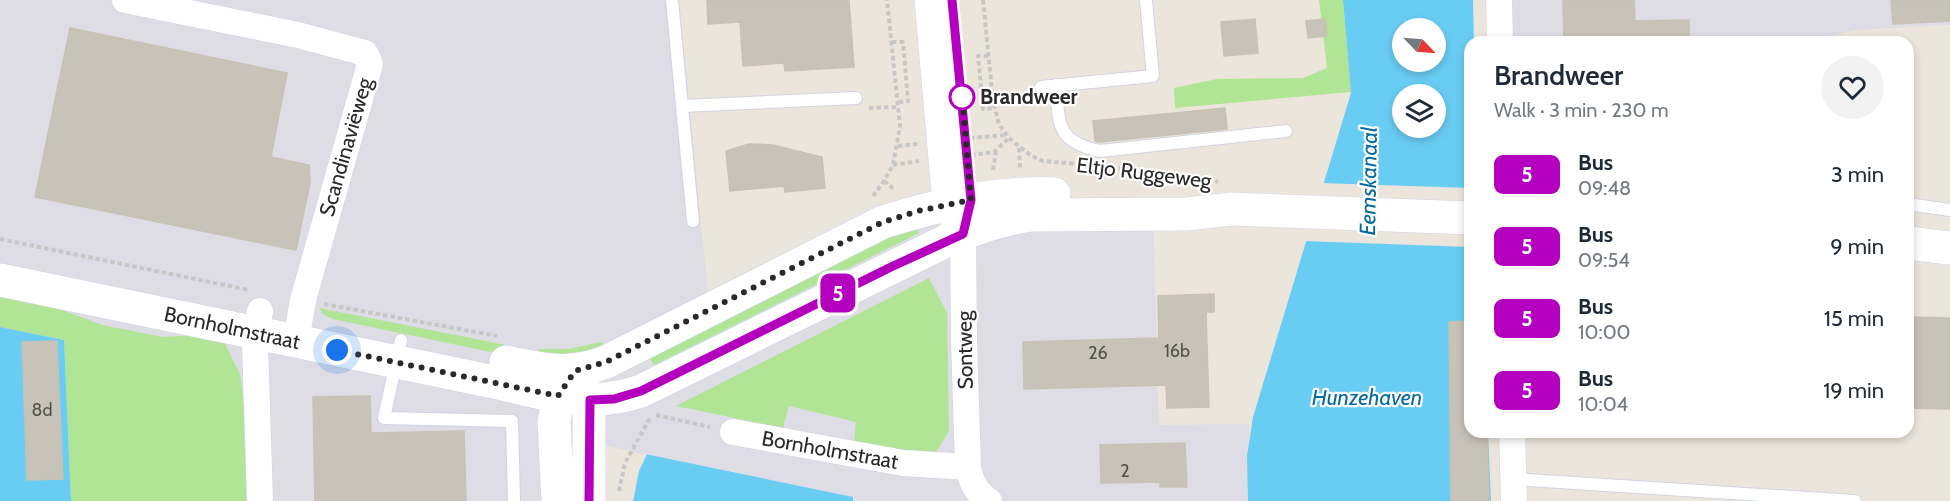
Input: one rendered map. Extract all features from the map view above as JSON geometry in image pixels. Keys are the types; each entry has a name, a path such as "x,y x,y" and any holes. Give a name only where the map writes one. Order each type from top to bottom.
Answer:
{"street":[{"name":"Scandinaviëweg","path":"125,0 298,35 364,53 369,64 297,330"},
{"name":"Sontweg","path":"931,0 963,234 968,467"},
{"name":"Sontweg","path":"952,0 960,202"},
{"path":"1499,0 1500,36"},
{"name":"Eltjo Ruggeweg","path":"960,202 1033,193 1188,200 1228,196 1287,212 1464,218"},
{"name":"Eltjo Ruggeweg","path":"963,234 994,222 1031,215 1186,214 1228,196"},
{"name":"Bornholmstraat","path":"0,258 258,322 398,351 549,371 566,383 883,222 960,202"},
{"path":"558,501 554,422 566,383 590,400 614,399 641,391 891,267 963,234"},
{"path":"1914,244 1950,248"},
{"name":"Bornholmstraat","path":"0,280 258,322"},
{"path":"258,322 255,344 260,501"},
{"path":"590,400 589,445 604,497"},
{"name":"Bornholmstraat","path":"733,432 903,463 968,467"},
{"path":"1512,438 1514,490"},
{"path":"968,467 971,481 981,495 989,501"}],"lane":[{"path":"672,0 693,221"},
{"path":"1041,87 1153,76 1146,0"},
{"path":"1056,86 1060,126 1067,137 1090,149 1101,151 1286,131"},
{"path":"682,105 856,98"},
{"path":"1914,205 1950,210"},
{"path":"398,351 384,418 512,421 514,501"},
{"path":"1514,490 1855,501"}],"path":[{"path":"887,0 900,126 893,165"},
{"path":"983,0 994,108 983,109 978,56 988,56"},
{"path":"892,42 903,42 908,101 897,102"},
{"name":"Eltjo Ruggeweg","path":"994,108 999,124 1008,138 1019,148 1042,161 1087,165"},
{"name":"Eltjo Ruggeweg","path":"1110,167 1199,176 1228,196"},
{"name":"Bornholmstraat","path":"604,497 621,476 630,452 652,414 733,432"}],"shaded area":[{"path":"0,0 679,0 712,335 953,209 1153,210 1159,425 1249,424 1251,501 842,501 591,442 589,501 74,501 70,291 0,276"},
{"path":"1500,0 1950,0 1950,25 1855,30 1831,36 1501,36"}],"green space":[{"path":"1319,0 1343,0 1351,92 1175,108 1174,88 1217,79 1303,78 1327,68"},
{"path":"915,225 919,233 654,365 649,357"},
{"path":"929,278 947,313 949,431 933,457 854,442 856,422 789,406 783,428 676,406"},
{"path":"0,291 28,297 102,325 163,337 198,335 225,344 240,374 249,444 250,501 71,501 64,340 0,327"},
{"path":"319,308 526,349 524,359 333,319 324,315"},
{"path":"601,342 612,350 536,362 539,349 569,349"}],"water":[{"name":"Hunzehaven","path":"1343,0 1473,0 1474,36 1464,36 1464,438 1488,438 1491,501 1248,501 1247,456 1253,417 1351,93"},
{"path":"0,327 64,340 71,501 0,501"},
{"path":"645,454 853,497 853,501 544,501"}],"pier":[{"path":"1320,183 1464,188 1464,247 1304,241"},
{"path":"543,442 647,454 639,471 633,501 546,501"}],"building":[{"path":"707,0 849,0 854,67 785,71 784,63 743,66 740,22 708,24"},
{"path":"1563,0 1634,0 1635,21 1689,20 1689,36 1564,36"},
{"path":"1891,0 1950,0 1950,21 1893,24"},
{"path":"1255,19 1258,53 1224,56 1221,22"},
{"path":"1325,19 1327,36 1308,38 1306,21"},
{"path":"70,28 287,73 271,157 309,165 310,183 296,250 35,197"},
{"path":"1225,108 1227,129 1095,141 1093,121"},
{"path":"749,144 773,145 822,157 825,188 785,192 784,186 730,191 726,151"},
{"path":"1214,294 1214,312 1206,312 1209,407 1167,408 1166,385 1024,389 1023,342 1159,338 1158,296"},
{"path":"1914,317 1950,318 1950,409 1914,408"},
{"path":"1464,321 1464,438 1487,438 1489,501 1451,501 1449,322"},
{"path":"57,341 63,479 27,480 22,342"},
{"path":"370,396 371,433 464,431 466,501 315,501 313,397"},
{"path":"1185,443 1187,487 1160,487 1160,482 1101,483 1100,445"}],"bus line":[{"name":"5","path":"589,501 590,400 614,399 641,391 891,267 963,234 971,200 952,0"}],"place":[{"name":"Brandweer","path":"962,97"}],"route":[{"path":"337,350 558,396 575,371 606,362 883,222 918,211 971,200 962,94 962,97"}],"water label":[{"name":"Eemskanaal","path":"1368,181"}]}
